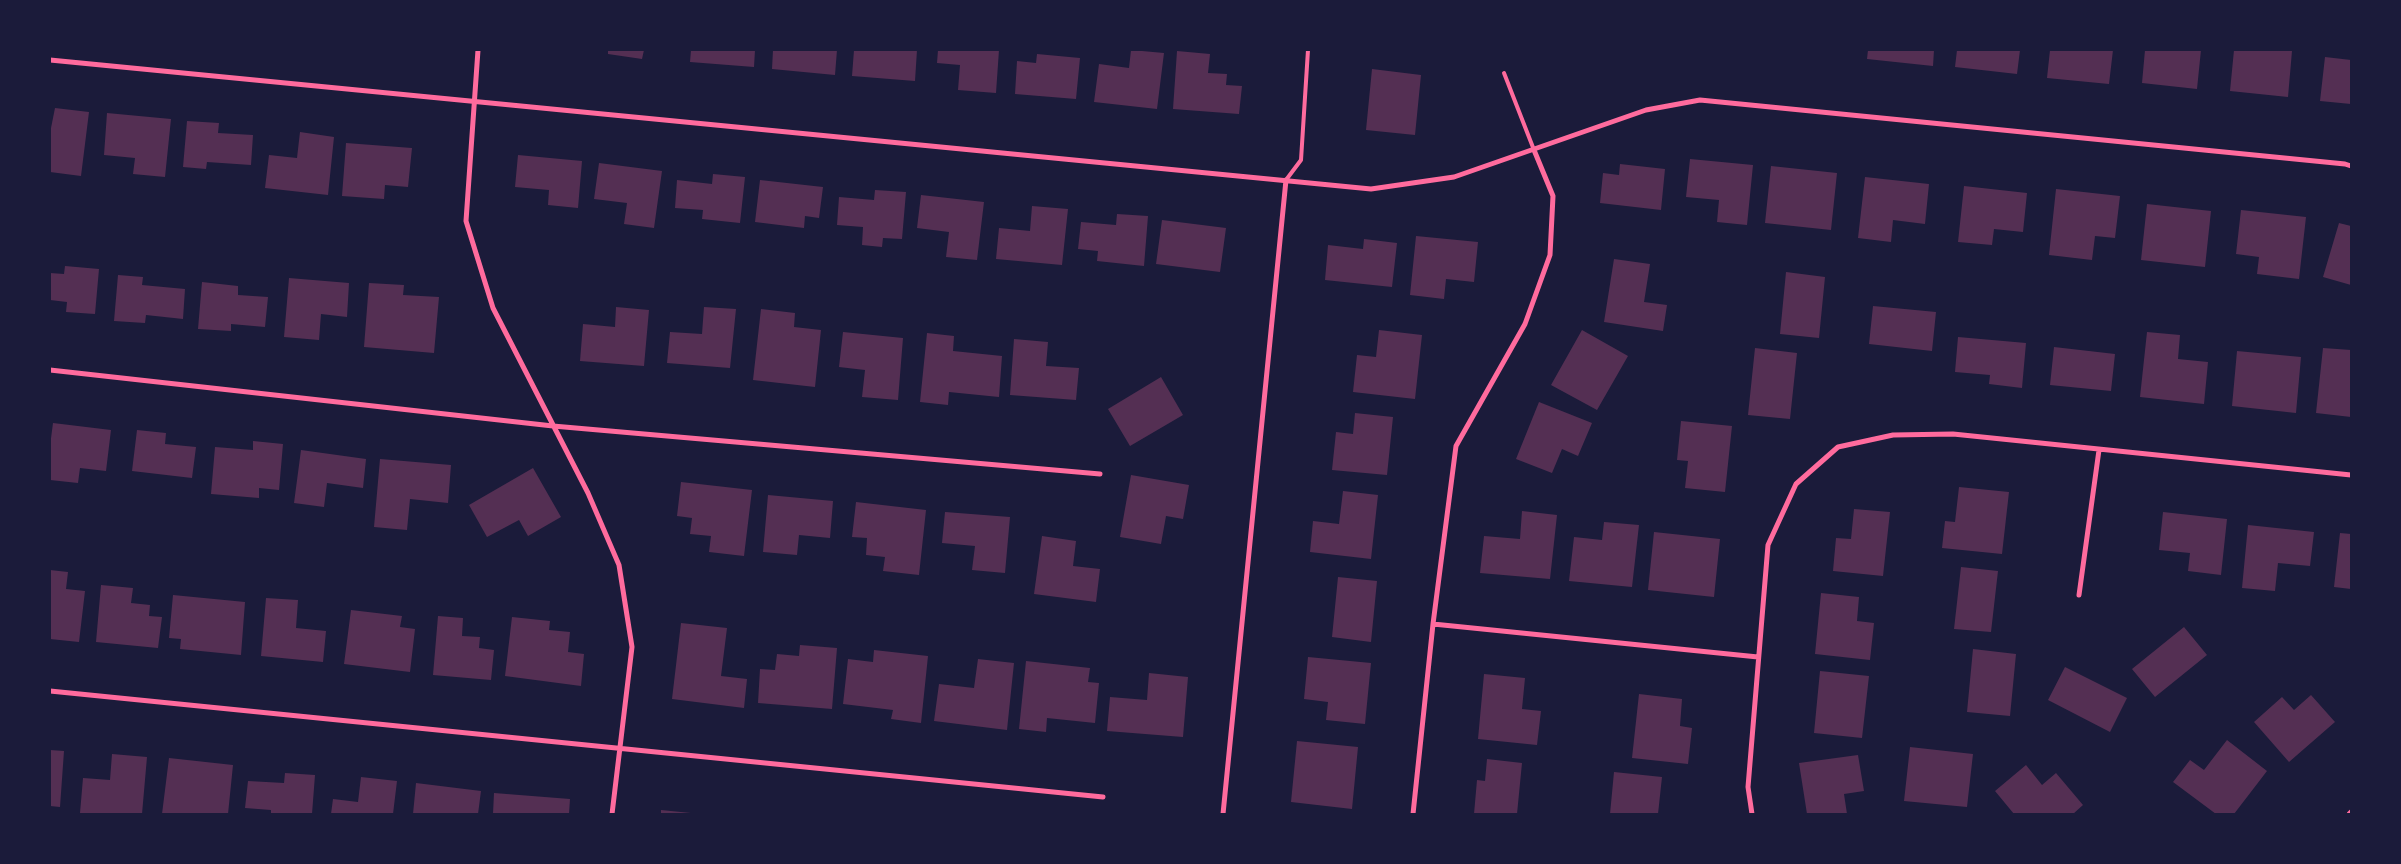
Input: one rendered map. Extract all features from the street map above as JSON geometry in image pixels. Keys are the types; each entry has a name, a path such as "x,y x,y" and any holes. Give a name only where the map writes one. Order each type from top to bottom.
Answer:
{"street":[{"path":"478,50 466,221 493,308 588,493 619,565 632,647 612,814"},
{"path":"50,60 1371,189 1454,177 1646,110 1700,100 2351,166"},
{"path":"1414,814 1434,624 1456,446 1525,324 1550,255 1553,196 1534,150"},
{"path":"1223,814 1286,180"},
{"path":"50,370 553,426 1100,474"},
{"path":"1752,814 1748,787 1768,545 1796,484 1838,447 1893,435 1953,434 2351,475"},
{"path":"2079,594 2098,450"},
{"path":"1434,624 1758,657"},
{"path":"50,691 1103,797"}],"lane":[{"path":"1286,180 1300,160 1308,50"},
{"path":"1504,73 1534,150"}],"building":[{"path":"608,50 644,50 642,59 608,54"},
{"path":"691,50 755,50 754,67 690,62"},
{"path":"773,50 837,50 835,75 772,69"},
{"path":"854,50 917,50 915,81 852,76"},
{"path":"938,50 999,50 996,93 958,90 960,65 937,63"},
{"path":"1131,50 1164,53 1157,109 1094,102 1099,64 1129,68"},
{"path":"1868,50 1934,50 1933,66 1867,59"},
{"path":"1957,50 2020,50 2017,74 1955,67"},
{"path":"2050,50 2113,50 2109,84 2047,78"},
{"path":"2145,50 2201,50 2197,89 2142,83"},
{"path":"2234,50 2292,51 2288,97 2230,91"},
{"path":"1177,51 1210,54 1208,73 1227,74 1226,85 1242,86 1239,114 1173,109"},
{"path":"1037,54 1080,58 1076,99 1015,94 1017,61 1036,63"},
{"path":"2325,57 2351,60 2351,104 2320,101"},
{"path":"1372,69 1421,75 1415,135 1366,130"},
{"path":"55,108 89,112 81,176 50,172 50,133"},
{"path":"107,113 171,119 165,177 133,174 135,158 104,155"},
{"path":"187,121 219,123 218,133 253,135 251,165 207,162 206,169 183,167"},
{"path":"300,132 334,137 328,195 265,188 269,155 297,158"},
{"path":"346,143 412,148 408,187 385,185 384,199 342,196"},
{"path":"518,155 582,161 578,208 548,205 549,190 515,187"},
{"path":"1690,159 1753,165 1747,225 1717,222 1719,200 1686,197"},
{"path":"599,163 662,171 654,228 624,224 627,203 594,199"},
{"path":"1620,164 1665,169 1661,210 1600,203 1603,173 1619,175"},
{"path":"1771,166 1837,173 1831,230 1765,223"},
{"path":"713,174 745,177 740,223 702,219 703,210 675,208 677,180 712,184"},
{"path":"1865,177 1929,184 1925,224 1893,220 1891,242 1858,238"},
{"path":"760,180 823,187 819,218 805,216 804,228 755,222"},
{"path":"1964,186 2027,193 2023,232 1994,229 1992,245 1958,242"},
{"path":"2056,189 2120,196 2115,238 2095,236 2092,260 2049,255"},
{"path":"875,190 906,192 902,239 883,238 882,247 862,245 863,227 837,225 839,197 874,200"},
{"path":"921,195 984,202 977,260 946,257 949,232 917,228"},
{"path":"2147,204 2211,211 2205,267 2141,260"},
{"path":"1032,206 1068,209 1062,265 996,259 999,228 1030,231"},
{"path":"2241,210 2306,217 2299,279 2257,274 2259,257 2236,254"},
{"path":"1117,214 1148,216 1144,266 1097,261 1098,251 1078,249 1081,222 1116,225"},
{"path":"1162,220 1226,228 1220,272 1156,264"},
{"path":"2339,223 2351,226 2351,285 2323,277"},
{"path":"1416,236 1478,242 1474,282 1446,279 1444,299 1410,295"},
{"path":"1364,239 1397,243 1392,287 1325,280 1328,245 1363,249"},
{"path":"1614,259 1650,264 1644,302 1667,305 1663,331 1604,322"},
{"path":"65,266 99,269 95,314 66,312 67,302 50,300 50,273 64,274"},
{"path":"1786,272 1825,277 1819,338 1780,334"},
{"path":"118,275 143,277 142,285 185,289 183,319 146,315 145,323 114,321"},
{"path":"289,278 349,283 347,317 321,314 319,340 284,337"},
{"path":"202,282 238,286 238,295 268,297 265,327 231,324 231,331 198,329"},
{"path":"369,283 404,285 403,295 439,297 434,353 364,347"},
{"path":"1873,306 1936,312 1932,351 1869,344"},
{"path":"616,307 649,310 644,366 580,361 583,324 615,327"},
{"path":"704,307 736,309 730,368 667,363 670,332 702,334"},
{"path":"761,309 795,313 794,327 821,330 815,387 753,380"},
{"path":"1379,330 1422,335 1415,399 1353,392 1357,355 1376,357"},
{"path":"1582,330 1628,356 1597,410 1551,385"},
{"path":"843,332 903,338 898,400 862,397 865,370 839,367"},
{"path":"2147,332 2180,335 2178,359 2208,362 2204,404 2140,397"},
{"path":"927,333 954,336 953,351 1002,356 999,397 949,392 948,405 920,402"},
{"path":"1958,337 2026,343 2022,388 1989,384 1990,375 1955,372"},
{"path":"1014,339 1048,342 1046,366 1079,368 1076,400 1010,395"},
{"path":"2054,347 2115,354 2111,391 2050,385"},
{"path":"1755,348 1797,353 1790,419 1748,415"},
{"path":"2323,348 2351,350 2351,417 2316,413"},
{"path":"2237,351 2301,357 2296,413 2232,406"},
{"path":"1161,377 1183,415 1130,446 1108,409"},
{"path":"1539,402 1592,423 1578,456 1562,449 1552,473 1516,459"},
{"path":"1355,413 1393,417 1387,475 1332,470 1336,432 1353,434"},
{"path":"1681,421 1732,426 1725,492 1685,488 1688,461 1677,460"},
{"path":"53,423 111,430 106,471 80,468 78,483 50,480 50,446"},
{"path":"137,430 166,433 165,444 196,447 192,478 132,471"},
{"path":"253,441 283,444 279,490 259,488 259,498 211,494 215,447 253,450"},
{"path":"301,450 366,459 363,488 327,483 324,507 294,503"},
{"path":"380,459 451,465 448,503 410,499 407,530 374,527"},
{"path":"533,468 561,517 528,536 519,520 487,537 469,505"},
{"path":"1131,475 1189,485 1183,519 1166,516 1161,544 1120,537"},
{"path":"681,482 752,490 744,556 709,552 711,536 690,534 692,518 677,516"},
{"path":"1959,487 2009,492 2002,554 1942,548 1945,521 1955,522"},
{"path":"1343,491 1378,495 1371,559 1310,552 1313,521 1339,524"},
{"path":"768,495 833,501 830,538 799,535 797,555 763,552"},
{"path":"856,502 926,510 919,575 883,571 885,557 866,555 867,538 852,537"},
{"path":"1854,509 1890,512 1883,576 1833,571 1836,538 1851,539"},
{"path":"1522,511 1557,515 1550,579 1480,573 1484,536 1520,539"},
{"path":"945,512 1010,517 1005,573 972,570 975,546 942,543"},
{"path":"2163,512 2227,519 2221,575 2188,571 2190,553 2159,550"},
{"path":"1604,522 1639,525 1632,587 1569,581 1574,537 1602,540"},
{"path":"2248,525 2314,532 2310,566 2278,563 2275,591 2242,588"},
{"path":"1654,532 1720,539 1714,597 1648,590"},
{"path":"2340,533 2351,534 2351,589 2334,587"},
{"path":"1042,536 1076,541 1073,566 1100,569 1096,602 1034,594"},
{"path":"1961,567 1998,571 1991,632 1954,629"},
{"path":"50,570 68,572 66,589 85,591 79,642 50,639"},
{"path":"1338,577 1377,581 1371,642 1332,637"},
{"path":"101,585 133,588 131,603 150,605 149,616 162,617 158,648 96,642"},
{"path":"1821,593 1859,597 1857,621 1874,623 1870,660 1815,654"},
{"path":"173,595 245,602 241,655 180,649 181,639 169,638"},
{"path":"266,598 298,600 296,628 326,631 323,662 261,656"},
{"path":"351,610 402,616 400,627 415,629 410,672 344,664"},
{"path":"438,616 463,618 462,636 480,637 479,648 494,650 491,680 433,675"},
{"path":"512,617 550,621 549,630 570,632 568,652 584,654 581,686 505,676"},
{"path":"681,623 727,628 721,676 747,679 744,708 672,699"},
{"path":"2184,627 2207,655 2155,697 2132,669"},
{"path":"800,645 837,648 832,709 758,703 760,669 775,670 777,654 799,656"},
{"path":"1973,649 2016,654 2010,716 1967,712"},
{"path":"874,650 928,656 921,723 891,719 893,710 843,704 848,659 873,662"},
{"path":"1308,657 1371,663 1365,724 1326,720 1328,702 1304,699"},
{"path":"978,659 1014,663 1007,730 934,721 939,684 974,688"},
{"path":"1026,661 1090,668 1088,682 1099,683 1095,723 1047,718 1046,732 1019,729"},
{"path":"2065,667 2127,698 2110,732 2048,700"},
{"path":"1820,671 1869,676 1862,738 1814,733"},
{"path":"1149,673 1188,677 1183,737 1107,731 1110,697 1147,700"},
{"path":"1484,674 1525,678 1522,709 1541,711 1537,745 1478,739"},
{"path":"1639,694 1682,699 1680,726 1692,728 1688,764 1632,758"},
{"path":"2311,695 2335,722 2289,762 2254,722 2282,697 2294,710"},
{"path":"2227,740 2267,771 2234,814 2216,814 2173,782 2190,760 2204,770"},
{"path":"1297,741 1358,747 1352,809 1291,802"},
{"path":"1910,747 1973,754 1967,807 1904,801"},
{"path":"50,750 64,751 60,807 50,806"},
{"path":"112,754 147,757 142,814 80,813 83,778 110,780"},
{"path":"1858,755 1864,791 1844,794 1847,814 1807,814 1799,763"},
{"path":"169,758 233,765 228,814 162,814"},
{"path":"1487,759 1522,763 1517,814 1474,814 1477,780 1485,781"},
{"path":"2026,765 2042,785 2056,773 2083,805 2073,814 2014,814 1995,791"},
{"path":"1614,772 1662,777 1658,814 1610,814"},
{"path":"285,773 315,775 312,814 271,814 271,810 245,808 248,781 284,783"},
{"path":"361,777 397,781 393,814 331,814 333,799 358,802"},
{"path":"416,783 481,791 478,814 413,814"},
{"path":"494,793 570,799 569,814 493,814"},
{"path":"661,810 691,813 691,814 661,814"}]}
